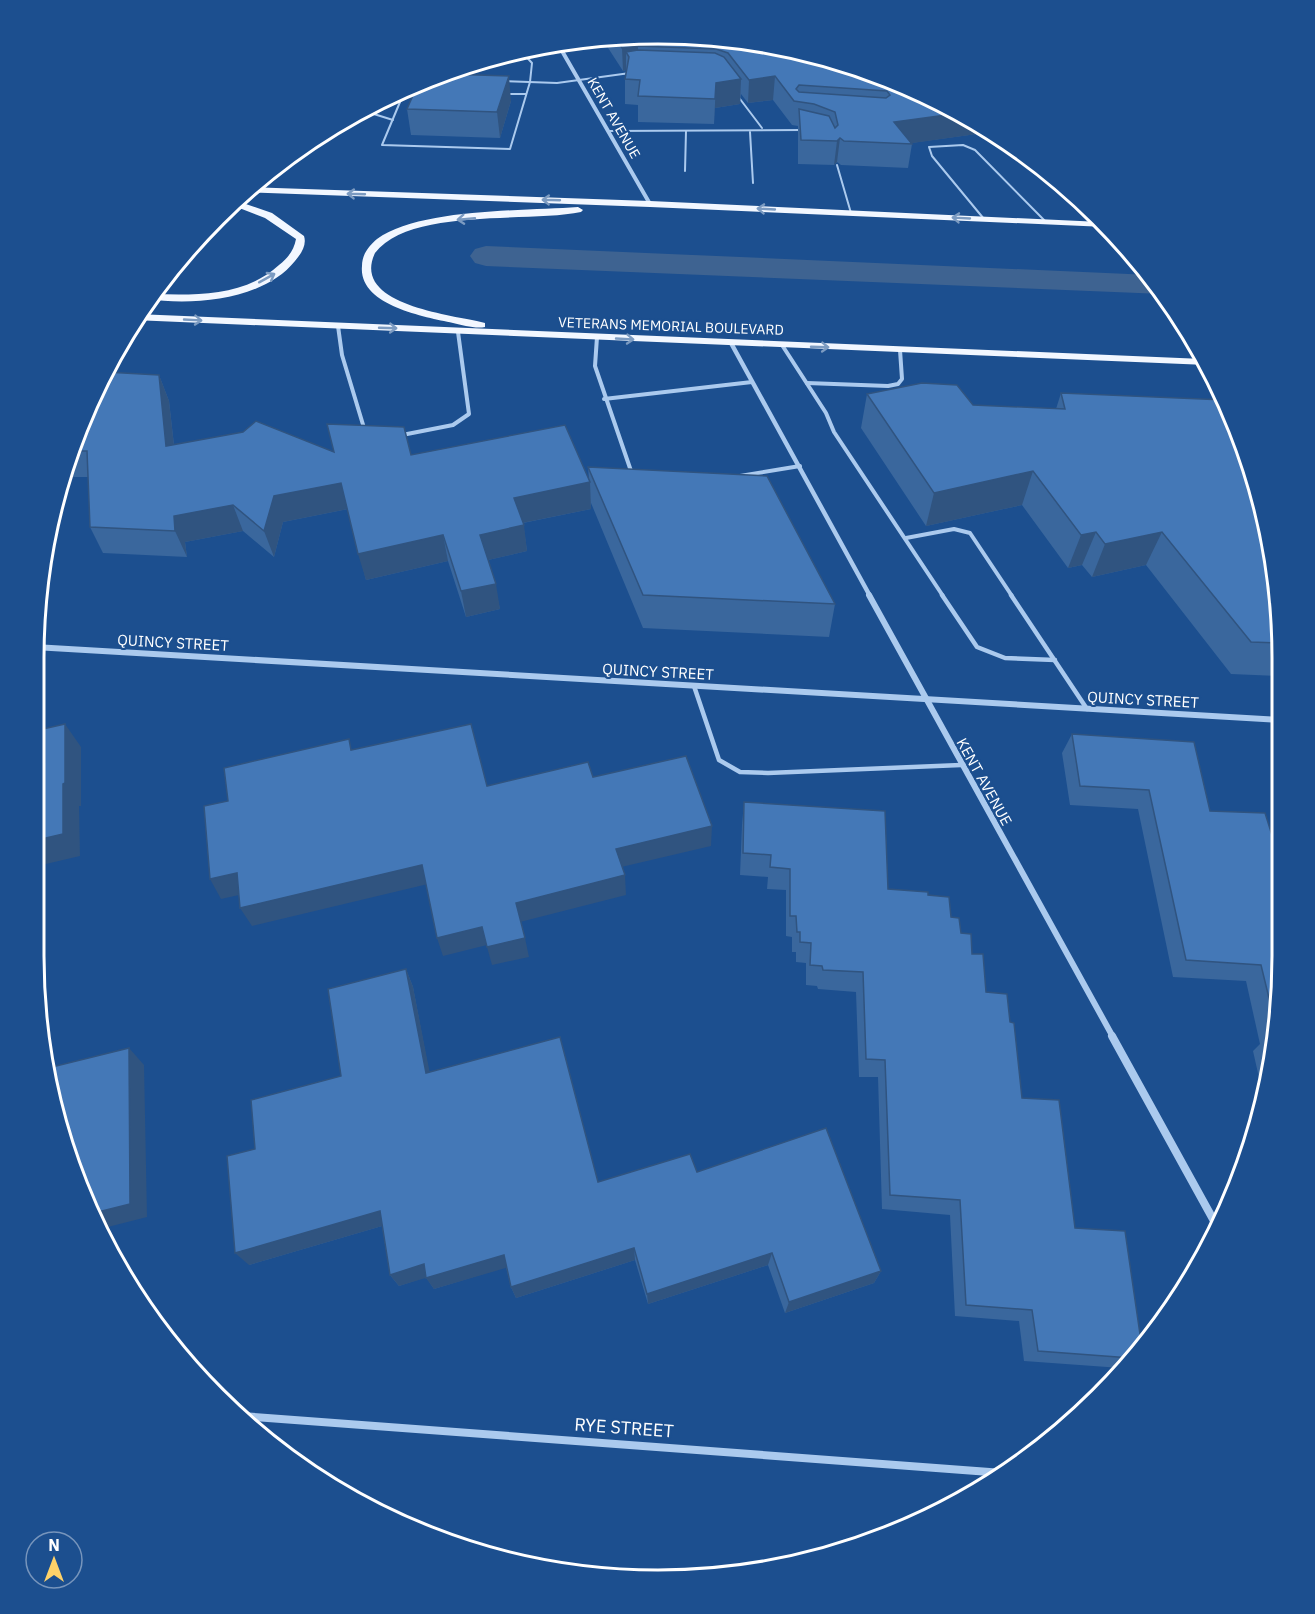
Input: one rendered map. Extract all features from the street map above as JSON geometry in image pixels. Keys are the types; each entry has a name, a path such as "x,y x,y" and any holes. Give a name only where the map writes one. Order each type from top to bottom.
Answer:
{"main road":[{"path":"260,190 650,204 1093,224"},
{"path":"524,334 411,310 392,302 376,292 368,282 364,270 370,253 378,244 394,234 429,223 650,204"},
{"path":"160,297 197,298 225,295 268,279 283,269 300,246 300,238 284,223 264,211 243,205"},
{"name":"VETERANS MEMORIAL BOULEVARD","path":"146,317 731,344 1195,362"}],"street":[{"name":"KENT AVENUE","path":"562,51 650,204"},
{"name":"KENT AVENUE","path":"731,344 800,466 925,700 1212,1218"},
{"name":"QUINCY STREET","path":"44,648 1272,719"},
{"name":"RYE STREET","path":"252,1417 991,1472"}],"lane":[{"path":"401,100 382,145 510,149 530,82 532,63 527,58"},
{"path":"497,81 557,83 638,72"},
{"path":"731,87 762,128"},
{"path":"421,91 427,91"},
{"path":"504,94 526,94"},
{"path":"373,114 393,120"},
{"path":"608,130 750,132 762,128 806,130"},
{"path":"685,171 686,131"},
{"path":"750,132 753,183"},
{"path":"984,219 932,156 929,147 963,145 975,150 1046,222"},
{"path":"837,165 851,213"},
{"path":"338,326 342,355 364,428 374,430"},
{"path":"395,434 405,435 453,425 469,414 458,332"},
{"path":"597,338 595,366 604,399 631,471 642,472"},
{"path":"782,345 826,413 834,432 977,647 990,655 1030,661 1055,660"},
{"path":"807,383 888,386 898,384 902,379 900,350"},
{"path":"604,399 752,382"},
{"path":"729,475 800,466"},
{"path":"906,538 954,529 970,533 1087,709"},
{"path":"694,686 719,760 740,772 768,773 961,765"}],"building":[{"path":"620,45 698,45 777,55 855,76 892,90 944,115 894,122 912,144 844,141 840,138 837,141 801,140 799,109 829,116 835,128 838,125 835,112 814,104 794,101 775,76 749,80 728,53 716,49 638,46 622,48","holes":["799,85 887,91 890,95 886,98 799,92 796,89"]},
{"path":"638,50 715,53 724,57 741,79 716,83 715,99 638,96 640,80 625,79 629,57 626,52"},
{"path":"460,76 509,76 497,112 407,109 413,94"},
{"path":"114,373 159,375 166,446 243,432 256,421 334,452 327,424 404,427 411,455 565,425 590,482 514,498 524,525 480,535 496,584 461,591 443,535 358,554 341,483 274,496 264,531 233,505 174,516 175,531 90,527 87,451 79,451"},
{"path":"922,383 957,385 973,405 1065,409 1061,393 1214,400 1239,460 1251,499 1266,577 1271,643 1251,642 1162,532 1105,544 1096,532 1081,535 1033,471 934,493 867,394"},
{"path":"588,467 767,476 835,604 643,595"},
{"path":"65,724 63,834 44,838 44,729"},
{"path":"471,724 487,786 588,762 593,777 686,756 712,826 616,849 625,875 516,903 525,938 487,947 482,927 437,938 422,865 240,908 237,873 210,879 204,806 228,801 224,768 349,739 351,750"},
{"path":"1072,734 1194,742 1210,811 1265,813 1272,835 1270,1001 1261,965 1186,960 1149,790 1080,786"},
{"path":"744,802 885,811 888,889 928,892 928,895 949,897 951,917 959,918 961,933 971,934 972,954 983,954 986,992 1007,994 1010,1022 1014,1023 1022,1098 1059,1100 1075,1228 1125,1231 1140,1336 1122,1357 1038,1351 1032,1310 966,1305 960,1200 890,1195 885,1060 866,1059 863,972 823,970 822,966 810,965 811,943 800,942 796,916 790,916 790,869 770,867 771,855 743,853"},
{"path":"406,969 426,1073 560,1037 598,1182 690,1154 697,1172 826,1128 881,1271 789,1302 772,1253 647,1294 634,1248 511,1287 504,1255 426,1278 424,1264 390,1275 380,1211 235,1253 227,1156 255,1149 251,1100 341,1076 328,989"},
{"path":"129,1048 130,1204 99,1212 76,1154 64,1115 54,1067"}],"waterway":[{"path":"486,256 1145,284"}]}
